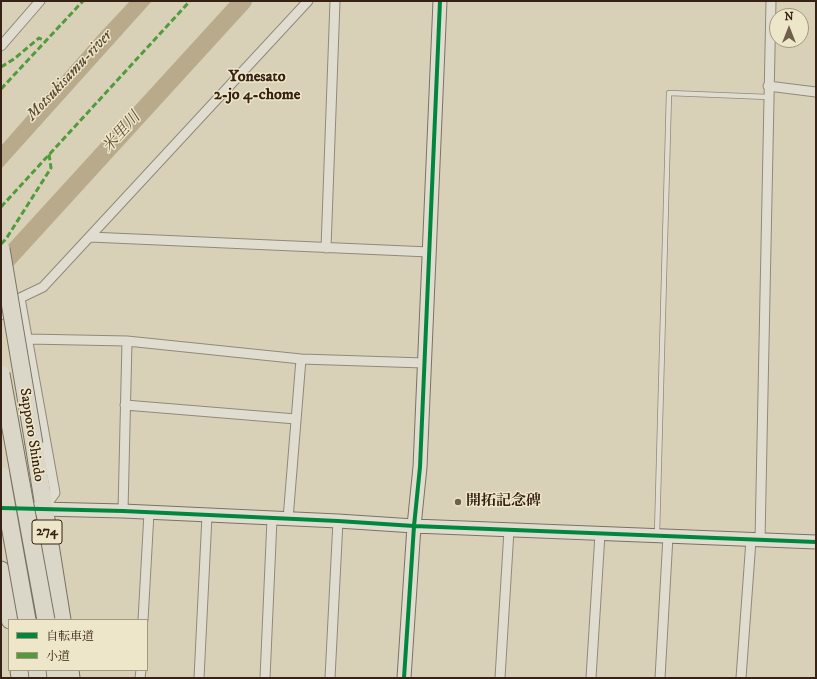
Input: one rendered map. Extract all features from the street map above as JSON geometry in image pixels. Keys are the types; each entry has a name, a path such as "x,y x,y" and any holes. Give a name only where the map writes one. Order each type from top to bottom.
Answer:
{"highway":[{"name":"Sapporo Shindo","path":"1,249 62,619"},
{"path":"1,374 46,619"},
{"path":"1,475 27,619"},
{"path":"1,570 10,619"}],"street":[{"path":"1,46 40,1"},
{"path":"1,315 20,298 43,287 308,1"},
{"path":"326,248 335,1"},
{"path":"404,678 414,526 420,466 440,1"},
{"path":"742,678 755,540 771,1"},
{"path":"768,86 816,92"},
{"path":"90,237 429,252"},
{"path":"20,298 55,493 43,509"},
{"path":"28,339 127,341 301,359 424,363"},
{"path":"123,511 127,341"},
{"path":"288,519 301,359"},
{"path":"125,405 296,420"},
{"path":"1,508 123,511 414,526 816,542"},
{"path":"143,619 149,513"},
{"path":"199,678 208,516"},
{"path":"265,678 272,518"},
{"path":"330,678 338,521"},
{"path":"500,678 509,530"},
{"path":"591,678 600,534"},
{"path":"660,678 663,536"}],"lane":[{"path":"663,536 670,93 768,97"}],"water":[{"name":"Motsukisamu-river","path":"130,1 152,1 1,169 1,146"}],"waterway":[{"name":"米里川","path":"1,266 243,1"}],"marked path":[{"path":"1,89 83,1"},
{"path":"1,207 190,1"},
{"path":"1,67 14,59 39,38 45,41"},
{"path":"1,244 6,239 51,168 49,154"}],"cycle path":[{"path":"404,678 414,526 420,467 440,1"},
{"path":"1,508 123,511 414,526 816,542"}],"place":[{"name":"開拓記念碑","path":"458,502"}],"district":[{"name":"Yonesato 2-jo 4-chome","path":"257,87"}]}
